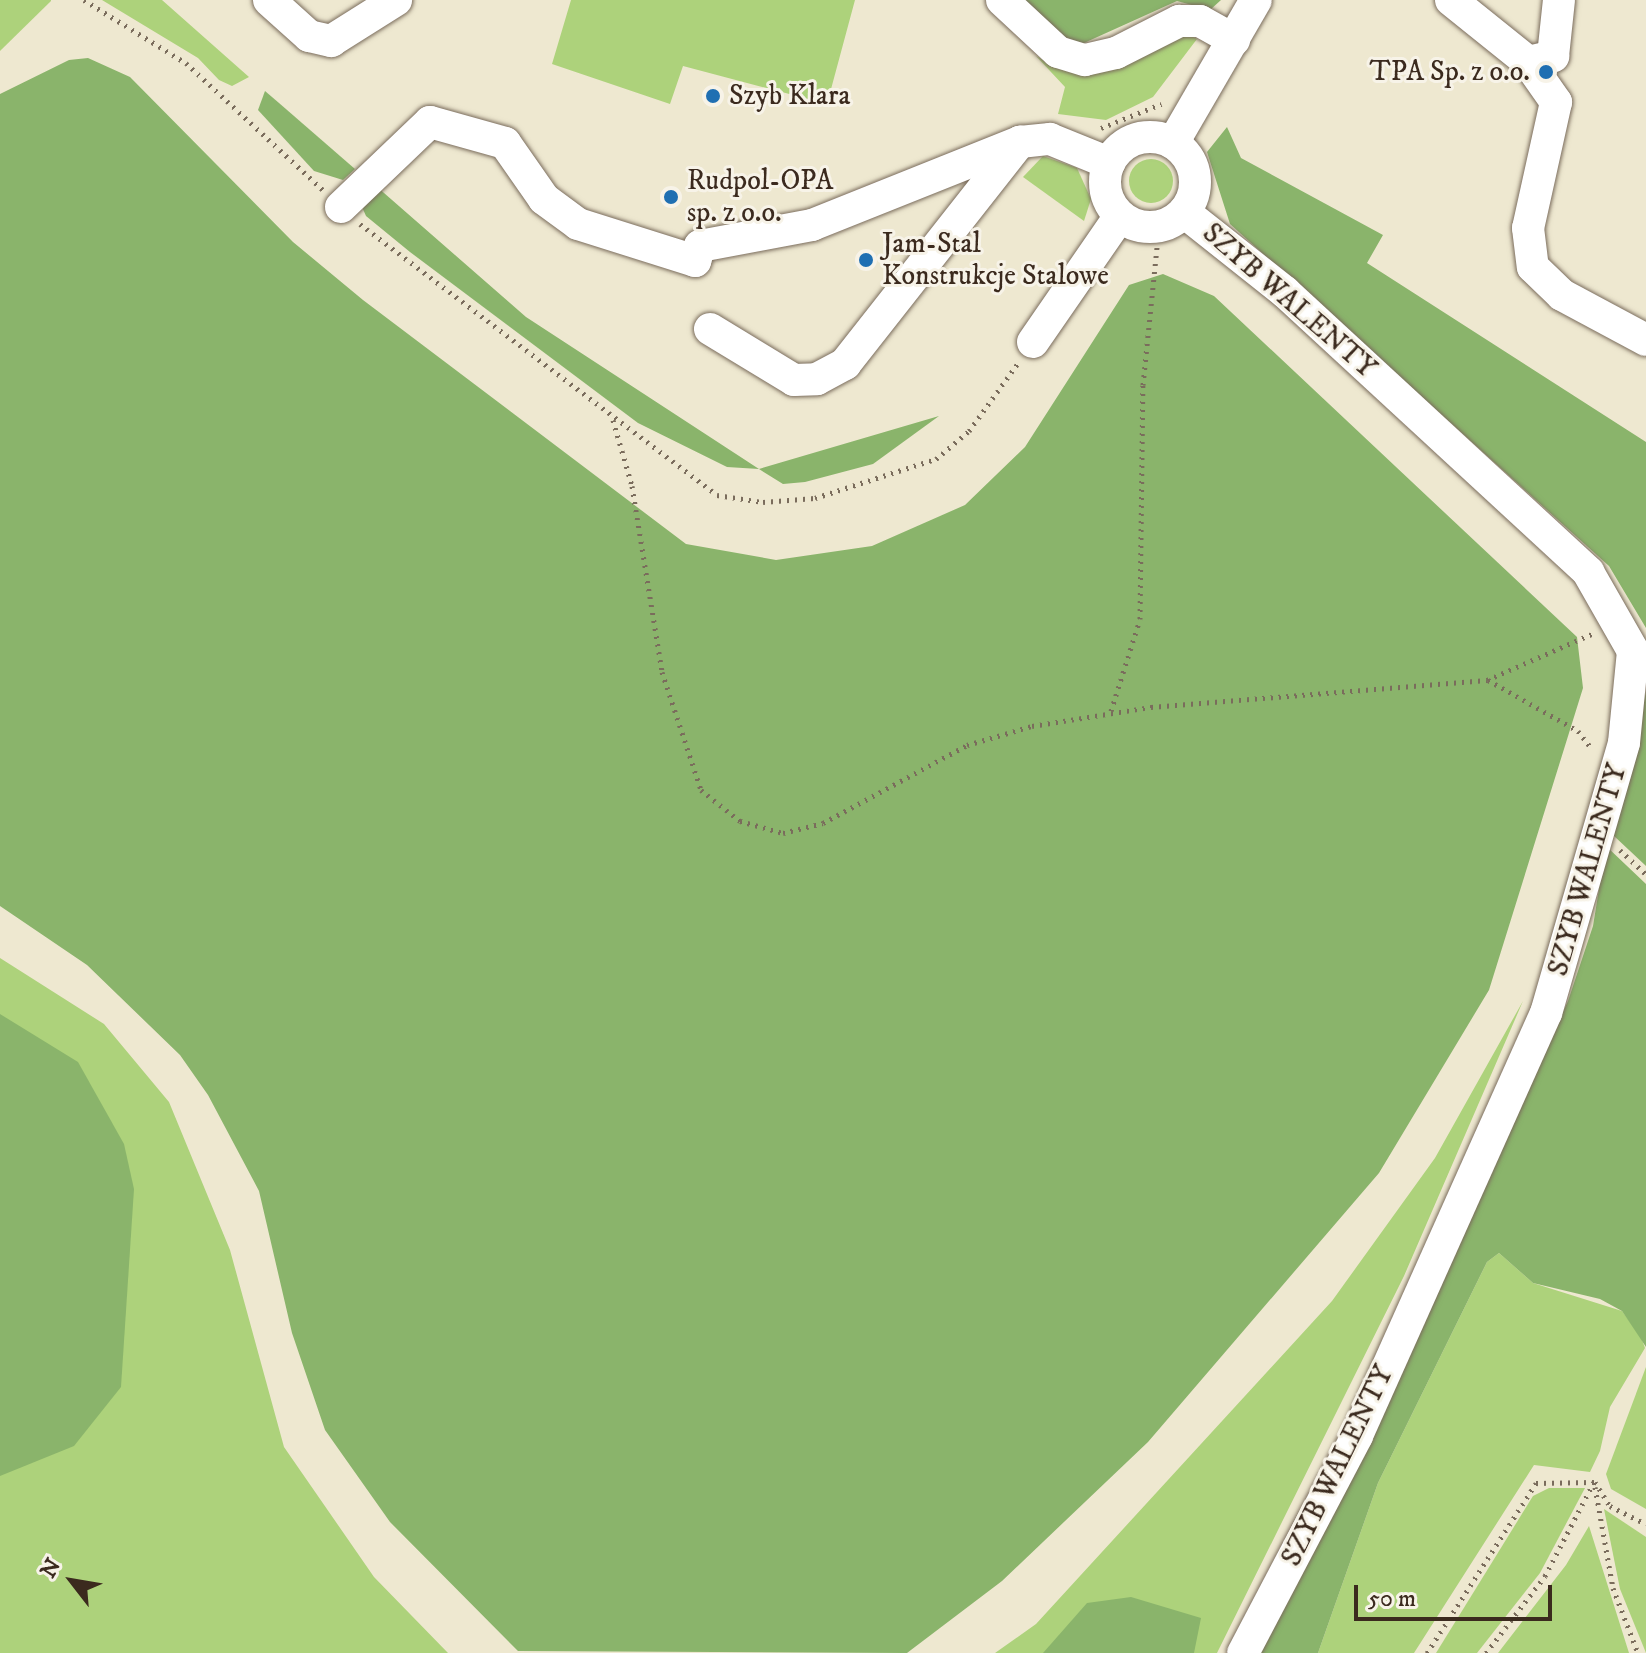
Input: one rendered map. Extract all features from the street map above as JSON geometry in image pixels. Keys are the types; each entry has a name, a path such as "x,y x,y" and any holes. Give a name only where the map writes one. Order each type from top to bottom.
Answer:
{"street":[{"path":"269,0 309,36 331,41 396,0"},
{"path":"1002,0 1058,52 1085,60 1116,53 1179,21 1200,21 1234,40"},
{"path":"1173,143 1256,0"},
{"path":"1451,0 1528,62 1556,102 1528,228 1533,267 1562,295 1646,340"},
{"path":"1528,62 1553,56 1559,0"},
{"path":"341,207 417,128 443,122 505,143 559,214 695,261 700,246 812,225 1020,142 1050,139 1109,163"},
{"path":"1120,216 1106,191 1109,163 1129,141 1173,143"},
{"path":"710,329 794,380 817,379 845,364 1020,142"},
{"path":"1120,216 1172,219 1195,174 1173,143"},
{"path":"1033,342 1120,216"},
{"name":"SZYB WALENTY","path":"1172,219 1285,292 1554,539 1619,616 1633,651 1615,779 1546,1013 1357,1436 1243,1653"}],"path":[{"path":"84,0 186,63 341,207 613,420 717,495 763,502 815,498 936,459 969,431 1033,342"},
{"path":"1088,128 1146,116 1170,94"},
{"path":"1111,712 1140,619 1143,385 1172,219"},
{"path":"613,420 678,725 701,790 740,821 783,833 823,823 967,745 1111,712 1487,680 1619,616"},
{"path":"1487,680 1578,731 1615,779"},
{"path":"1628,857 1646,874"},
{"path":"1594,1482 1610,1506 1646,1524"},
{"path":"1427,1653 1536,1483 1594,1482"},
{"path":"1486,1653 1545,1576 1594,1482"},
{"path":"1594,1482 1613,1588 1638,1653"}],"green space":[{"path":"0,0 51,0 51,1 0,51"},
{"path":"102,0 162,0 249,77 232,86 219,80 198,58"},
{"path":"571,0 855,0 827,104 683,66 670,104 552,64"},
{"path":"1020,0 1221,0 1210,10 1177,1 1084,43 1069,41"},
{"path":"1187,34 1197,39 1153,97 1106,120 1058,114 1065,87 1036,56 1060,69"},
{"path":"88,58 130,77 293,242 363,300 686,544 776,560 872,546 965,505 1025,447 1129,285 1163,274 1214,296 1577,637 1583,688 1489,990 1379,1173 1148,1442 1002,1581 907,1653 518,1651 390,1522 325,1430 292,1333 259,1191 208,1095 180,1055 87,965 0,906 0,94 69,60"},
{"path":"265,91 355,169 343,180 314,171 258,110"},
{"path":"1227,127 1241,158 1383,235 1367,263 1646,442 1646,628 1609,566 1230,224 1207,152"},
{"path":"1043,156 1077,168 1091,199 1084,221 1023,177"},
{"path":"1151,159 1166,166 1173,181 1166,196 1151,203 1136,196 1129,181 1136,166"},
{"path":"376,186 526,317 759,469 727,467 638,423 366,216 362,207"},
{"path":"939,416 873,464 805,482 783,484 759,469"},
{"path":"1646,692 1646,866 1613,835"},
{"path":"1606,846 1646,884 1646,1347 1622,1311 1600,1299 1533,1283 1499,1253 1487,1262 1378,1483 1318,1653 1258,1653 1338,1502 1568,1001 1593,926"},
{"path":"0,958 104,1024 169,1102 230,1250 284,1447 374,1577 448,1653 0,1653"},
{"path":"1523,1001 1404,1276 1217,1653 995,1653 1036,1624 1332,1301 1435,1158"},
{"path":"0,1014 78,1062 124,1144 134,1189 121,1387 74,1446 0,1476"},
{"path":"1499,1253 1533,1283 1622,1311 1641,1337 1645,1348 1610,1407 1600,1451 1590,1472 1534,1465 1414,1653 1318,1653 1378,1483 1487,1262"},
{"path":"1646,1367 1646,1509 1611,1489 1606,1474"},
{"path":"1549,1488 1585,1488 1540,1573 1477,1653 1436,1653 1533,1496"},
{"path":"1604,1509 1646,1537 1646,1653 1620,1589"},
{"path":"1589,1526 1629,1653 1498,1653 1566,1565"},
{"path":"1131,1597 1201,1618 1194,1653 1043,1653 1087,1603"}],"place":[{"name":"TPA Sp. z o.o.","path":"1546,72"},
{"name":"Szyb Klara","path":"713,96"},
{"name":"Rudpol-OPA sp. z o.o.","path":"671,197"},
{"name":"Jam-Stal Konstrukcje Stalowe","path":"866,260"}]}
